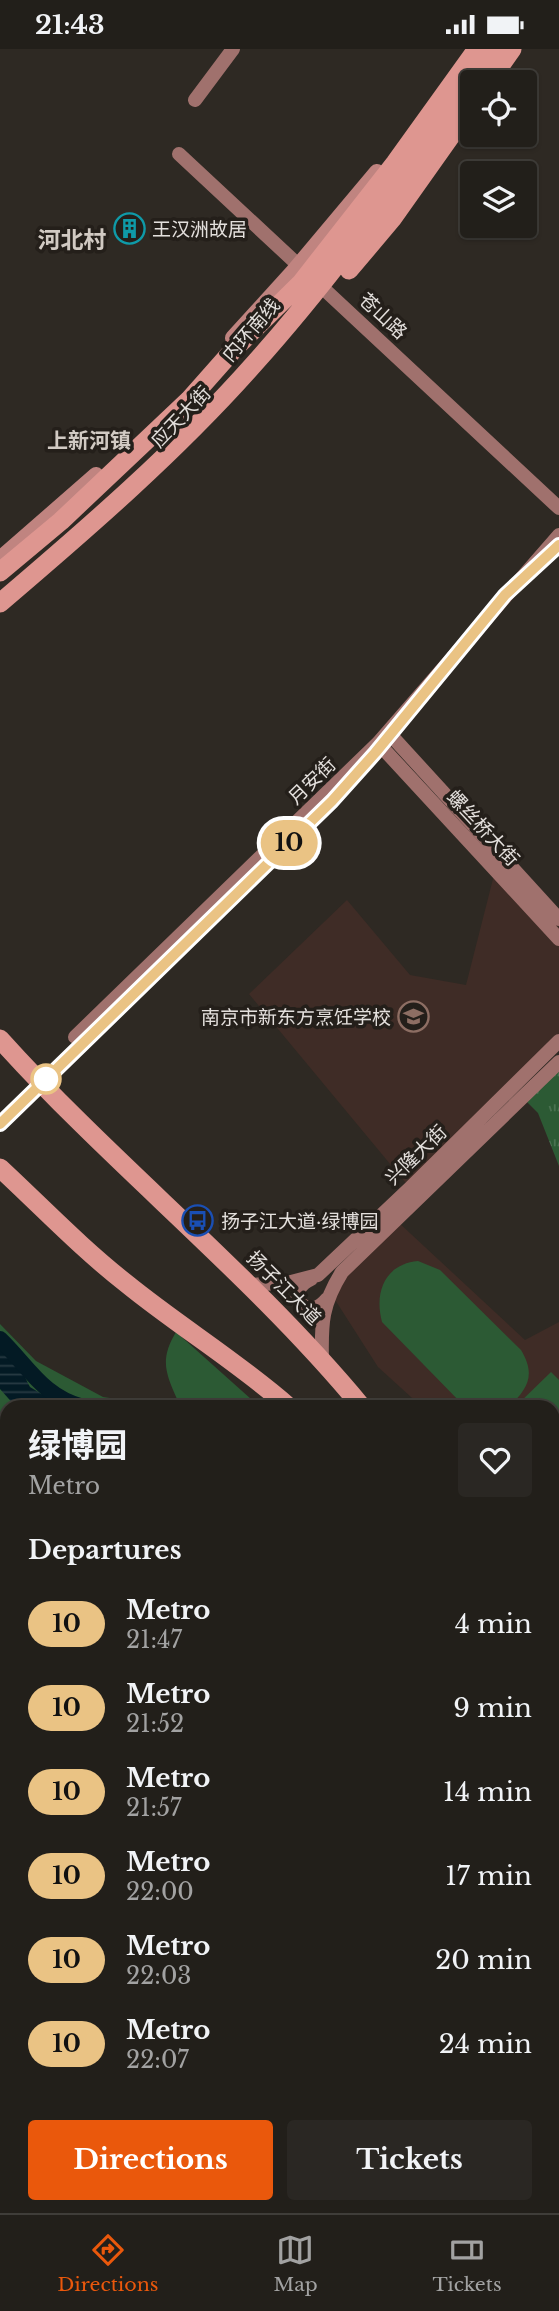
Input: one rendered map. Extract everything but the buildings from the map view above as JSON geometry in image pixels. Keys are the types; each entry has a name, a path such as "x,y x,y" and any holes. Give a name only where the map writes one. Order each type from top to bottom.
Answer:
{"highway":[{"path":"235,348 323,243 461,49"},
{"name":"内环南线","path":"0,572 61,521 189,400 235,348 301,283 395,163 477,49"},
{"name":"内环南线","path":"0,603 127,491 254,365 342,259 495,49"},
{"path":"497,70 512,49"},
{"path":"254,365 309,318 392,219 460,123"},
{"name":"扬子江大道","path":"0,1039 47,1091 250,1285 356,1400"},
{"path":"2,1171 124,1282 258,1380 281,1400"},
{"path":"337,1376 363,1400"}],"main road":[{"name":"应天大街","path":"0,559 100,472 189,387 296,268 388,159 467,49"},
{"path":"490,70 506,49"},
{"name":"应天大街","path":"0,614 165,465 203,426 323,293 460,111"}],"street":[{"path":"195,100 233,49"},
{"name":"苍山路","path":"180,154 296,268 559,507"},
{"name":"苍山路","path":"323,293 559,520"},
{"name":"月安街","path":"75,1037 383,738 559,535"},
{"name":"螺丝桥大街","path":"383,738 559,919"},
{"name":"螺丝桥大街","path":"383,738 559,939"},
{"name":"兴隆大街","path":"327,1299 314,1309 309,1309 298,1301 297,1295 300,1287 318,1275 410,1188 559,1041"},
{"name":"兴隆大街","path":"322,1360 323,1310 342,1272 559,1062"},
{"path":"250,1285 291,1282 318,1275"}],"shaded area":[{"name":"南京市新东方烹饪学校","path":"495,871 559,919 559,1041 410,1188 249,994 347,900 410,975 466,985"},
{"path":"397,1221 525,1340 559,1322 559,1400 414,1400 378,1367 330,1292"}],"green space":[{"path":"559,1062 559,1166 538,1113 522,1097"},
{"path":"418,1261 440,1270 521,1350 529,1374 525,1387 515,1400 458,1400 382,1322 381,1290 390,1274 407,1263"},
{"path":"0,1324 36,1361 103,1397 124,1400 0,1400"},
{"path":"176,1332 252,1400 175,1400 166,1358"},
{"path":"551,1372 559,1380 559,1400 522,1400"}],"water":[{"path":"0,1336 9,1346 30,1387 51,1400 10,1400 0,1389"}],"waterway":[{"path":"0,1339 37,1379 65,1400"}],"metro line":[{"name":"10","path":"0,1124 332,801 505,595 559,545"}],"place":[{"name":"王汉洲故居","path":"129,229"},
{"name":"南京市新东方烹饪学校","path":"414,1017"},
{"name":"扬子江大道·绿博园","path":"198,1221"}],"district":[{"name":"河北村","path":"72,240"},
{"name":"上新河镇","path":"89,441"}]}
